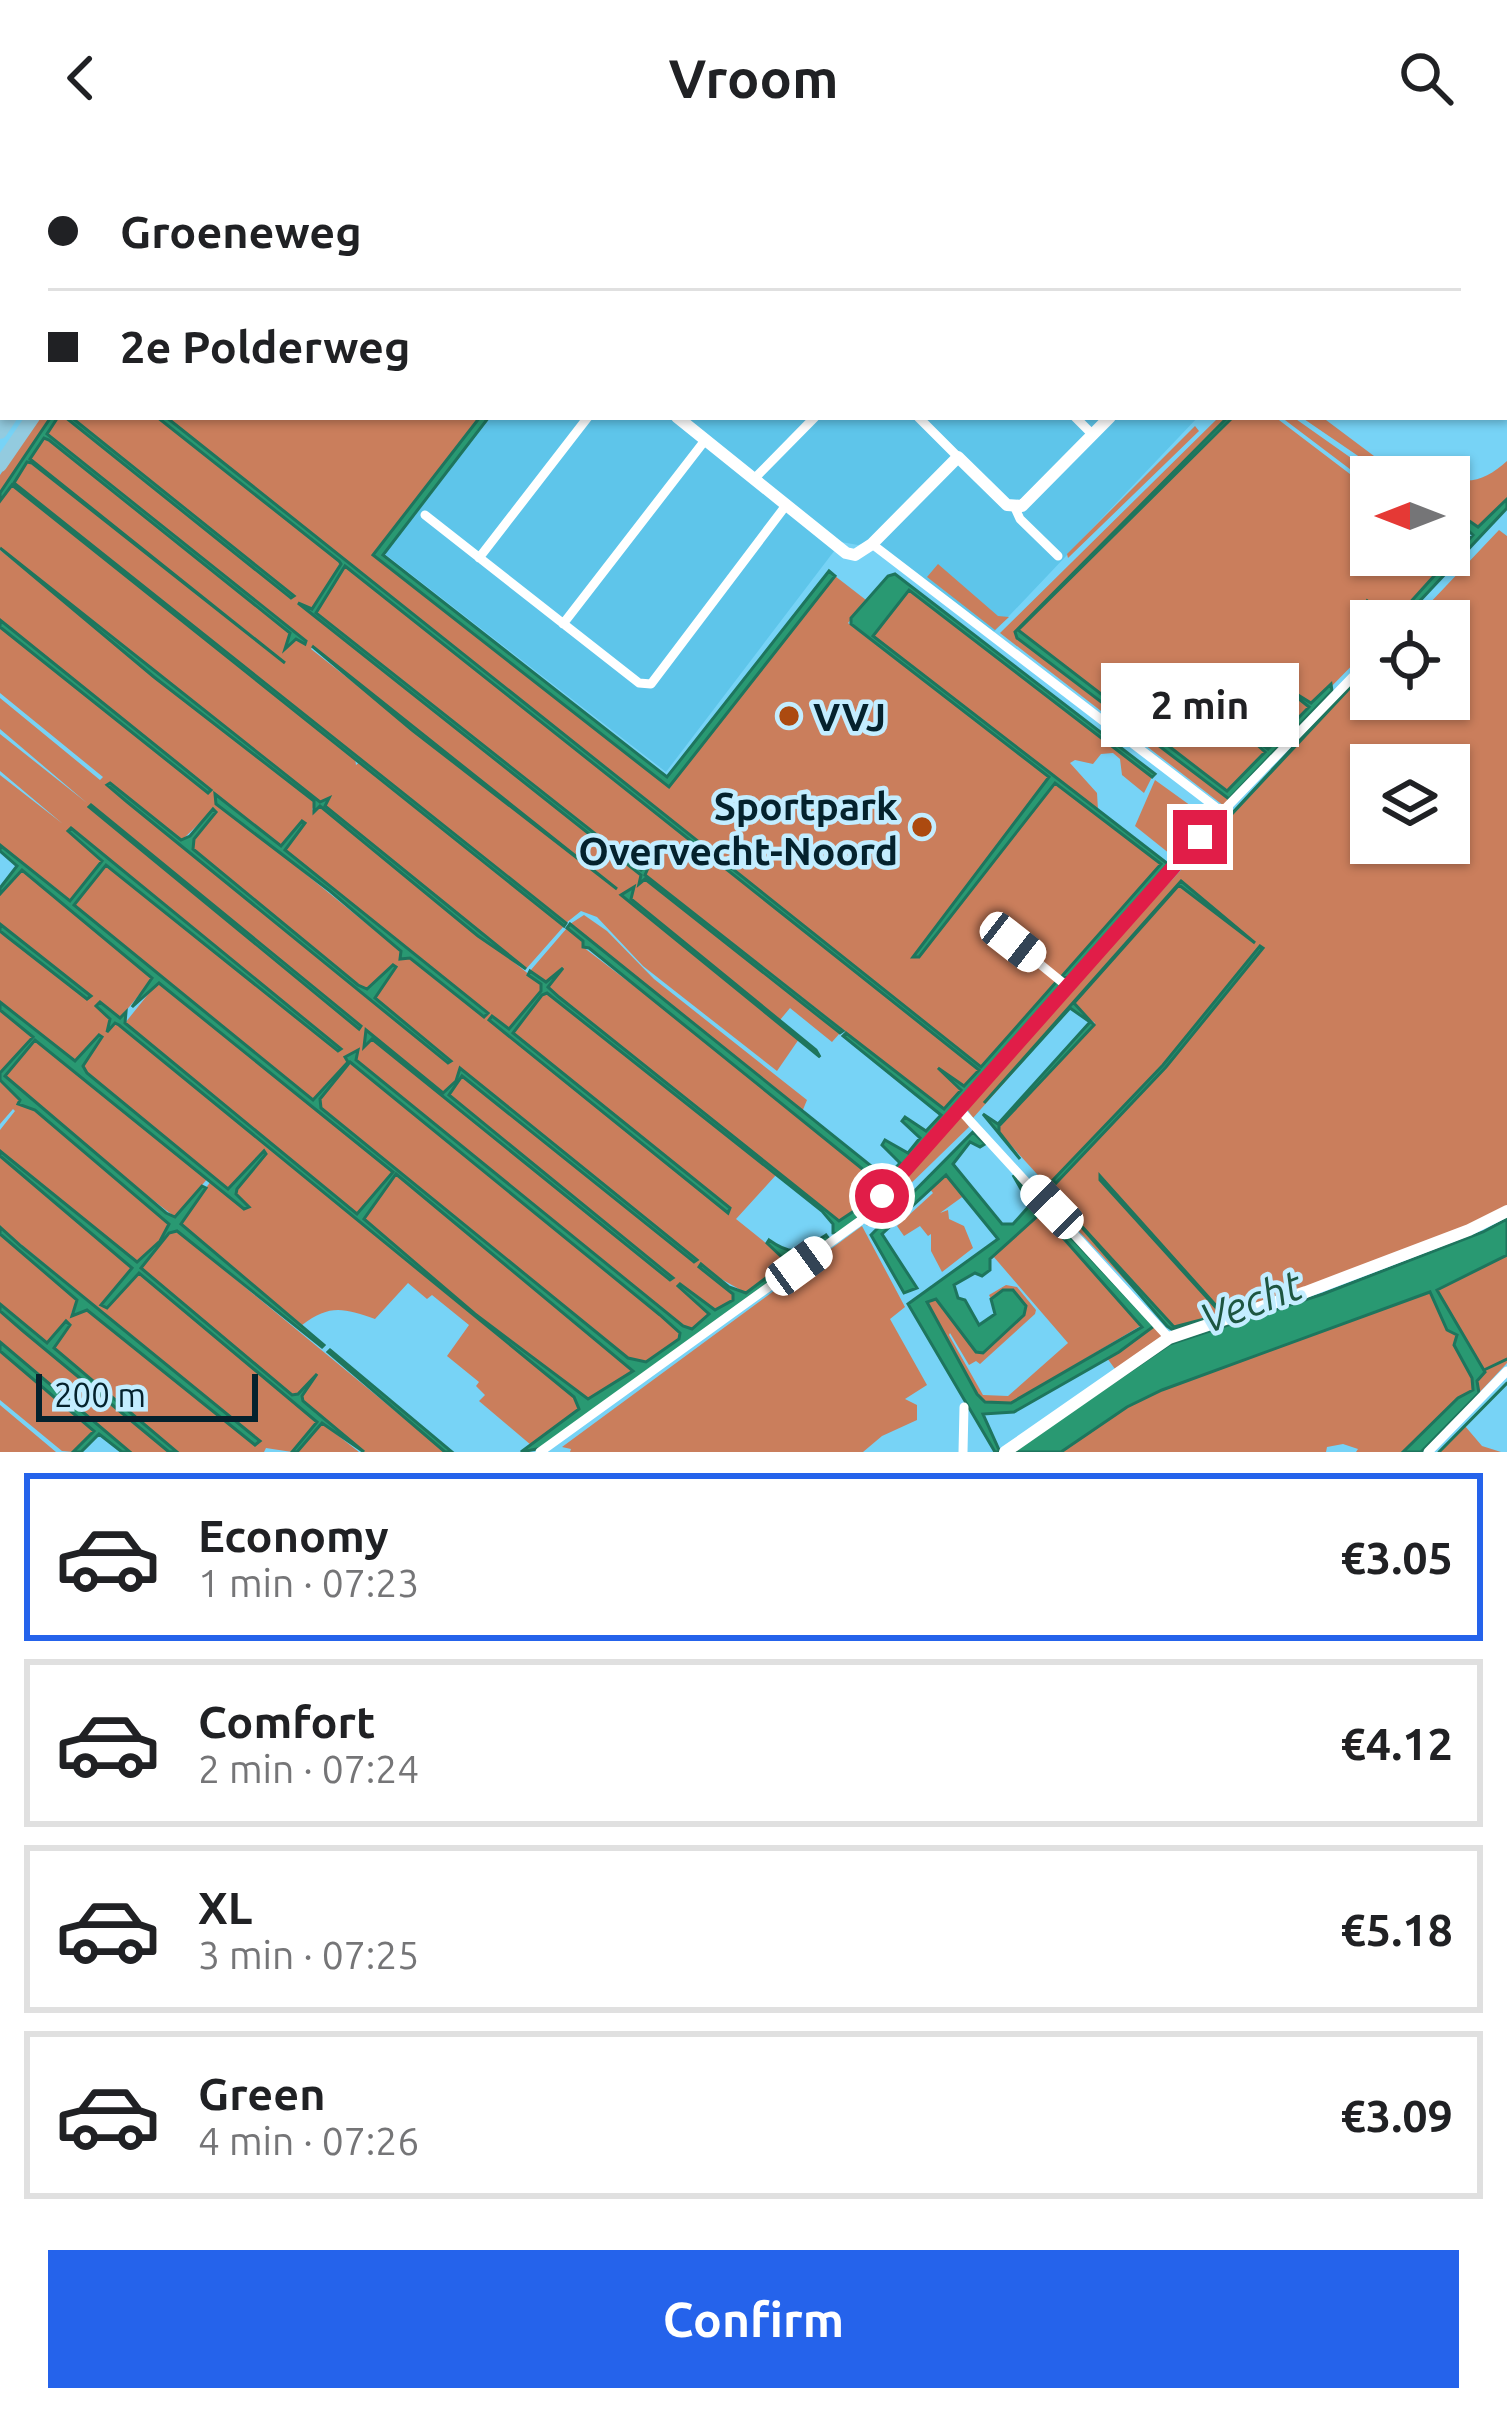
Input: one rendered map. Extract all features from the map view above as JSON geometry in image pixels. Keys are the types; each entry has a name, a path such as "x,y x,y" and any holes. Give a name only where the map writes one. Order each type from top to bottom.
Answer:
{"main road":[{"path":"0,465 31,420"}],"street":[{"path":"479,558 586,420"},
{"path":"680,420 846,553 855,555 872,544 958,458"},
{"path":"754,478 812,420"},
{"path":"921,420 1007,506 1015,508 1107,420"},
{"path":"1078,420 1093,435"},
{"path":"563,624 706,440"},
{"path":"425,514 639,683 651,684 787,504"},
{"path":"1015,508 1020,519 1058,556"},
{"path":"872,544 1222,812"},
{"path":"541,1452 860,1221 1222,812 1350,680"},
{"path":"1013,942 1068,987"},
{"path":"961,1111 1169,1338"},
{"path":"1005,1452 1169,1338 1306,1292 1507,1211"},
{"path":"1428,1452 1507,1371"},
{"path":"963,1452 964,1407"}],"shaded area":[{"path":"37,420 49,420 0,493 0,475"},
{"path":"49,420 56,420 47,434 305,644 296,639 285,649 290,633 49,440 44,438 30,459 285,663 32,463 27,462 14,483 564,926 12,485 0,501 0,493"},
{"path":"56,420 69,420 292,597 75,420 161,420 339,561 312,609 299,603 641,875 639,884 645,879 840,1033 832,1042 790,1008 780,1020 630,898 633,887 621,896 799,1039 777,1071 643,966 597,917 581,911 566,923 301,712 355,758 356,765 360,762 564,926 526,969 324,805 328,798 321,802 0,548 0,501 11,485 297,709 14,482 27,462 32,463 283,660 30,459 44,438 49,440 290,633 288,645 296,639 306,641 47,433","holes":["313,646 617,890 311,649"]},
{"path":"69,420 75,420 294,596"},
{"path":"161,420 170,420 981,1067 1058,980 1062,988 928,1142 923,1142 879,1199 840,1234 833,1233 833,1224 822,1211 547,993 542,995 513,1033 730,1208 728,1213 489,1020 492,1016 509,1029 541,991 541,984 528,975 530,971 546,982 563,968 548,987 839,1221 863,1205 881,1184 583,947 583,941 567,928 570,924 886,1178 900,1163 882,1145 885,1140 908,1153 920,1138 902,1121 905,1117 926,1131 941,1115 843,1036 846,1033 944,1109 961,1090 938,1068 964,1086 979,1070 345,566 316,613 641,870 653,857 645,875 843,1031 645,879 639,884 641,875 298,603 312,609 339,561"},
{"path":"170,420 478,420 373,556 669,787 835,576 866,600 848,623 1093,811 873,636 909,589 1152,777 1144,793 1122,775 1120,759 1113,753 1101,754 1093,764 1070,763 1097,793 1098,810 1164,861 982,1067 857,971 979,1070 964,1086 938,1069 961,1089 944,1109 645,874 657,853 642,871 315,612 345,566 393,601"},
{"path":"478,420 487,420 383,555 667,777 829,571 835,576 669,787 373,555"},
{"path":"489,420 1195,420 992,634 871,541 841,542 666,772 385,554"},
{"path":"1216,420 1225,420 1015,632 1232,798 1224,806 1000,633"},
{"path":"1230,420 1279,420 1350,474 1350,576 1435,576 1412,600 1350,600 1350,667 1229,791 1018,631"},
{"path":"1230,420 1018,630 1227,791 1265,752 1240,729 1268,749 1309,707 1282,685 1311,703 1331,684 1332,691 1229,799 1015,632"},
{"path":"1285,420 1297,420 1350,457 1350,469"},
{"path":"1305,420 1326,420 1374,456 1358,456"},
{"path":"1195,426 1199,431 1068,558 1067,554"},
{"path":"1507,461 1507,499 1478,528 1470,522 1470,480"},
{"path":"1507,499 1507,508 1470,547 1470,521 1478,527"},
{"path":"1499,530 1507,536 1507,1206 1495,1215 1302,1289 1171,1329 1053,1204 1047,1185 997,1130 1095,1023 1073,1005 973,1118 967,1109 1350,688 1350,720 1470,720 1470,600 1433,600 1455,576 1470,576 1470,561"},
{"path":"0,548 320,802 329,798 325,806 526,969 478,936 320,806 314,812 314,801 154,677"},
{"path":"0,550 315,802 312,810 319,806 541,984 541,991 509,1029 490,1021 728,1212 730,1207 513,1033 542,995 546,993 776,1175 736,1219 782,1256 785,1266 746,1293 700,1267 733,1294 733,1301 715,1310 680,1284 709,1314 692,1329 683,1326 355,1060 358,1050 339,1074 353,1062 681,1333 645,1362 628,1358 321,1108 320,1099 335,1079 314,1100 305,1095 74,905 106,865 340,1049 71,829 102,861 70,902 0,845 0,775 63,824 0,771 0,734 87,803 0,729 0,698 100,780 103,777 0,693 0,627 208,793 211,790 0,620","holes":["108,785 182,840 214,809 192,849 358,985 367,989 395,967 374,998 448,1063","217,802 227,803 281,847 302,821 284,849 488,1014 484,1016","92,805 360,1028 90,808","369,1036 444,1093 451,1088 448,1095 672,1278 371,1038 363,1046","460,1069 689,1253 693,1262 462,1075 457,1078"]},
{"path":"938,564 998,616 1009,617 995,630 927,577"},
{"path":"895,574 1155,774 1152,777 909,590 873,636 1168,864 1070,979 1062,976 1161,864 1055,783 919,957 913,957 1049,777 851,624 851,618"},
{"path":"1434,576 1443,576 1421,600 1412,600"},
{"path":"0,620 211,790 208,793 0,627"},
{"path":"312,646 617,889 412,730"},
{"path":"1350,686 1350,688 1188,861"},
{"path":"1155,780 1205,816 1170,854 1135,826"},
{"path":"107,785 181,840 213,809 216,812 194,839 193,849 358,985 367,989 396,967 375,998 451,1061 126,801"},
{"path":"215,794 281,846 305,823 285,850 488,1013 484,1017 410,958 400,959 401,951 330,891 216,804"},
{"path":"89,807 361,1026 359,1029"},
{"path":"71,828 341,1049 106,865 74,905 313,1100 348,1062 345,1057 358,1050 356,1060 683,1326 692,1329 709,1314 680,1284 715,1310 733,1300 733,1294 701,1264 729,1287 746,1293 787,1262 769,1240 792,1251 826,1235 829,1239 542,1448 521,1452 579,1409 574,1397 119,1025 115,1023 107,1032 110,1019 96,1006 100,1002 120,1018 126,1012 125,1023 357,1214 393,1172 159,983 132,1007 152,978 22,870 0,894 17,866 0,851 0,845 70,901 102,861 68,831","holes":["350,1062 660,1315 680,1333 679,1339 646,1362 628,1358 321,1108 320,1099","396,1174 633,1371 588,1399 475,1314 364,1219"]},
{"path":"21,870 153,978 120,1018 98,1004 110,1019 107,1032 115,1023 147,1047 574,1397 580,1409 531,1445 479,1401 485,1395 476,1386 479,1382 447,1356 469,1325 432,1295 427,1299 408,1283 375,1319 337,1310 302,1325 185,1229 180,1223 211,1181 247,1209 235,1194 266,1154 228,1190 87,1073 83,1066 100,1035 75,1061 0,1002 0,931 87,999 90,995 0,924 0,894"},
{"path":"1181,881 1255,943 1179,885 1074,1003 1094,1025 999,1126 1020,1159 983,1114 998,1124 1090,1022 1070,1008 984,1103"},
{"path":"634,887 631,899 820,1057 621,895"},
{"path":"584,915 607,931 654,979 807,1100 802,1112 570,924"},
{"path":"0,924 91,996 87,999 10,939 0,931"},
{"path":"567,928 583,941 583,947 734,1062 881,1184 863,1205 840,1221 547,987 563,966 546,982 530,971"},
{"path":"1263,948 1166,1067 1056,1183 1053,1180 1163,1065"},
{"path":"158,982 394,1173 363,1212 357,1215 125,1023"},
{"path":"0,1002 75,1061 102,1037 83,1066 87,1073 228,1189 264,1151 237,1189 236,1194 249,1207 244,1209 35,1040 5,1076 166,1213 175,1217 202,1186 206,1188 181,1224 324,1345 177,1231 169,1233 141,1268 292,1395 317,1374 303,1401 364,1452 322,1423 292,1452 317,1422 139,1273 107,1308 101,1305 132,1268 0,1156 0,1151 137,1262 160,1241 169,1224 35,1110 18,1104 20,1100 0,1080 0,1073 33,1037 0,1010"},
{"path":"0,1010 33,1037 2,1075 0,1073"},
{"path":"366,1030 443,1093 456,1081 460,1068 697,1260 462,1076 449,1095 673,1278 670,1280 372,1039 364,1047"},
{"path":"35,1040 208,1178 175,1217 85,1148 5,1077"},
{"path":"0,1080 169,1224 160,1241 137,1263 0,1151 0,1130 15,1111 0,1124"},
{"path":"961,1115 969,1127 867,1226 865,1221"},
{"path":"973,1132 985,1144 980,1147 970,1142 953,1164 1002,1224 1013,1224 1030,1205 1013,1175 1154,1326 1119,1352 1014,1412 983,1414 1000,1452 995,1452 908,1304 998,1239 946,1175 882,1234 917,1288 904,1293 871,1235","holes":["1041,1213 1142,1327 1011,1403 985,1402 927,1302 936,1299 976,1352 983,1353 1024,1315 1026,1306 1013,1290 1003,1290 991,1299 995,1314 979,1325 954,1285 990,1270 990,1259"]},
{"path":"0,1156 132,1269 102,1305 108,1308 138,1273 317,1422 292,1452 266,1448 264,1452 177,1452 54,1348 67,1322 48,1343 0,1304 0,1234 77,1300 71,1314 87,1310 255,1445 259,1441 0,1227"},
{"path":"396,1174 634,1371 588,1399 475,1314 364,1218"},
{"path":"946,1175 965,1195 940,1213 948,1210 949,1219 964,1226 973,1248 942,1272 931,1251 931,1234 920,1226 904,1236 897,1226"},
{"path":"1100,1176 1220,1310 1263,1302 1173,1330 1167,1326 1066,1209 1174,1327 1216,1316 1219,1311"},
{"path":"1038,1213 1142,1325 1011,1403 985,1402 927,1302 935,1299 976,1352 983,1353 1003,1290 991,1299 989,1295 1006,1285 1017,1287 1035,1314 980,1364 969,1365 949,1335 983,1395 1008,1396 1068,1343 993,1256"},
{"path":"1507,1219 1507,1255 1437,1290 1485,1372 1477,1381 1479,1393 1421,1452 1403,1452 1458,1398 1473,1390 1472,1378 1454,1345 1457,1335 1447,1330 1430,1292 1162,1390 1127,1407 1061,1452 1010,1452 1170,1344 1323,1294"},
{"path":"862,1226 905,1307 890,1319 927,1385 905,1399 917,1405 917,1420 882,1436 863,1452 570,1452 562,1447"},
{"path":"0,1227 260,1441 255,1445 87,1310 72,1316 77,1300 0,1234"},
{"path":"177,1231 445,1452 364,1452 303,1401 317,1373 293,1395 141,1268 169,1233"},
{"path":"1507,1255 1507,1363 1479,1393 1477,1381 1484,1371 1437,1290"},
{"path":"1430,1292 1447,1330 1458,1335 1454,1345 1472,1378 1473,1391 1458,1398 1403,1452 1356,1452 1358,1449 1343,1444 1327,1447 1326,1452 1061,1452 1127,1407 1162,1390"},
{"path":"0,1304 47,1343 66,1321 70,1325 54,1348 177,1452 169,1452 23,1331 0,1311"},
{"path":"0,1311 169,1452 130,1452 0,1342"},
{"path":"1154,1326 1162,1336 1115,1369 1107,1358"},
{"path":"0,1342 130,1452 122,1452 99,1434 81,1452 73,1452 94,1431 0,1351"},
{"path":"330,1350 452,1452 445,1452"},
{"path":"0,1351 94,1432 73,1452 62,1451 0,1400"},
{"path":"0,1405 56,1452 0,1452"},
{"path":"322,1423 359,1452 297,1452"},
{"path":"1465,1426 1482,1446 1501,1452 1439,1452"}],"waterway":[{"path":"1484,1370 1507,1359"},
{"path":"1439,1452 1507,1383"}],"place":[{"name":"VVJ","path":"789,716"},
{"name":"Sportpark Overvecht-Noord","path":"922,827"}],"route":[{"path":"882,1196 1200,837"}],"water label":[{"name":"Vecht","path":"1251,1301"}]}
